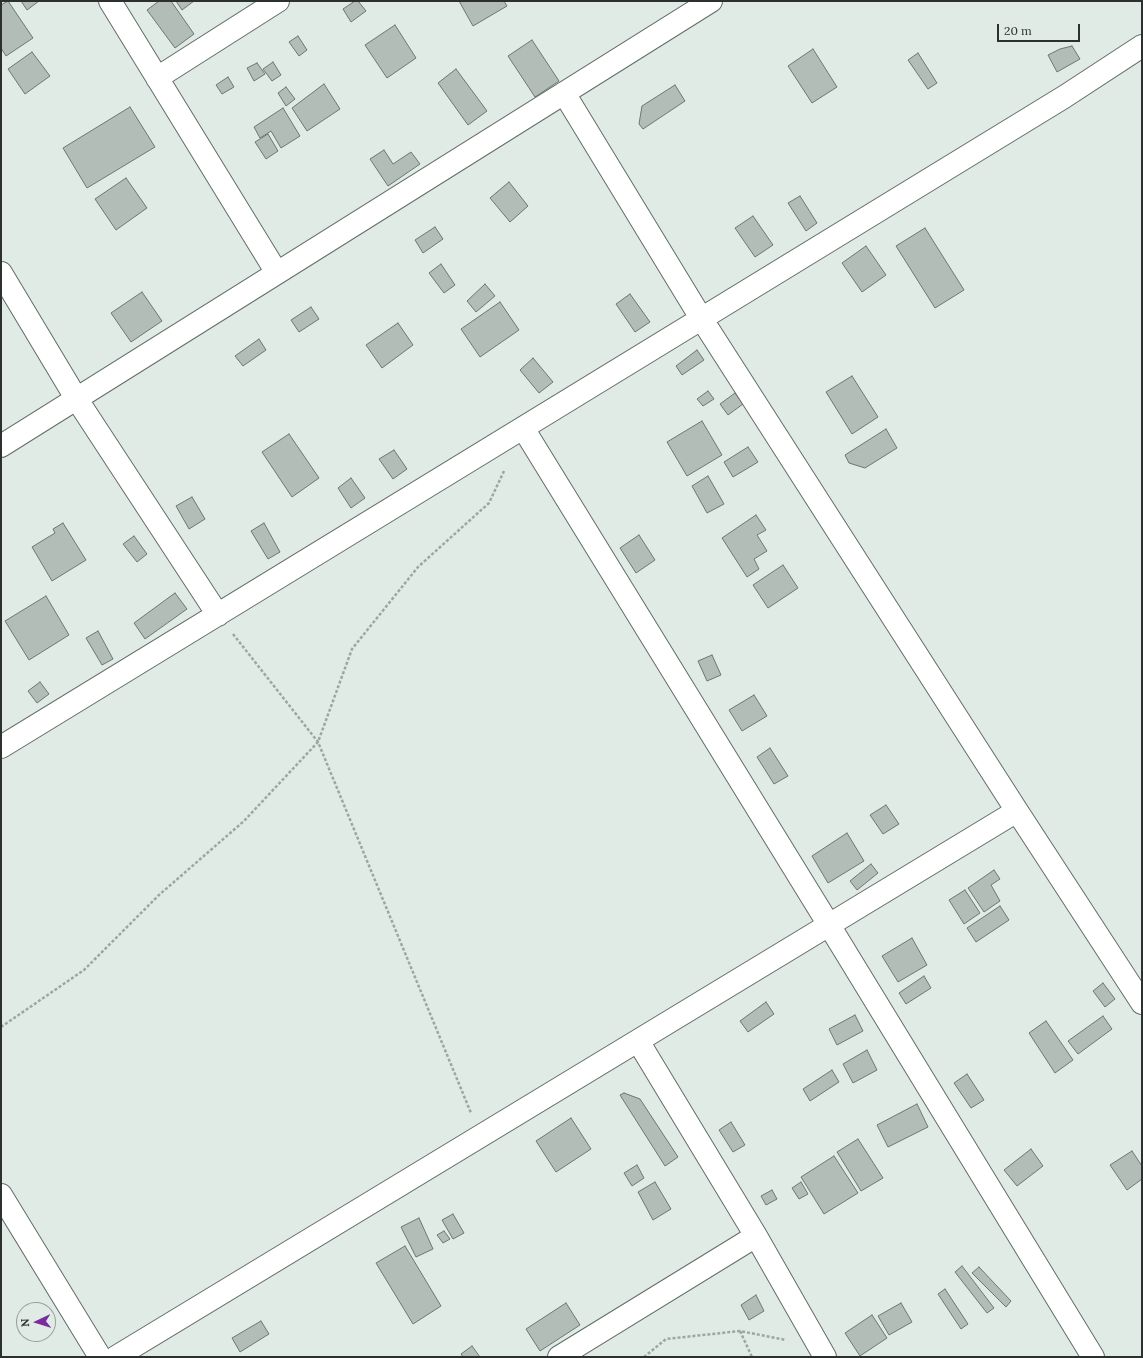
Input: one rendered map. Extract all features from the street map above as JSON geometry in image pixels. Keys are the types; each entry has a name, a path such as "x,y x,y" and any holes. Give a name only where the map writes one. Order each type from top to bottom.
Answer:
{"street":[{"path":"110,1 277,273"},
{"path":"157,78 278,1"},
{"path":"1,446 711,1"},
{"path":"1,747 1064,96 1142,46"},
{"path":"564,93 701,318 1017,812 1142,1003"},
{"path":"1,273 76,398 218,615"},
{"path":"523,428 830,925 1093,1357"},
{"path":"116,1357 1017,812"},
{"path":"638,1041 756,1236 822,1352"},
{"path":"1,1195 100,1357"},
{"path":"559,1357 756,1236"}],"path":[{"path":"1,1027 84,970 159,895 244,821 318,742 352,649 418,566 489,504 505,469"},
{"path":"218,615 318,742 480,1137"},
{"path":"740,1331 752,1357"},
{"path":"644,1357 666,1339 740,1331 822,1352"}],"building":[{"path":"8,1 33,38 6,56 1,48 1,5"},
{"path":"21,1 39,1 27,10"},
{"path":"159,1 171,1 194,34 175,48 147,10"},
{"path":"176,1 194,1 182,10"},
{"path":"355,1 358,1 366,11 351,22 343,9"},
{"path":"459,1 504,1 507,6 473,26"},
{"path":"395,25 416,58 387,78 365,45"},
{"path":"298,36 307,50 299,56 289,42"},
{"path":"532,40 559,81 535,97 508,56"},
{"path":"1072,46 1080,59 1057,72 1048,55 1060,49"},
{"path":"813,49 837,87 812,103 788,66"},
{"path":"32,52 50,76 25,94 8,69"},
{"path":"918,53 937,83 928,89 908,60"},
{"path":"273,62 281,75 272,81 263,69"},
{"path":"257,63 265,74 254,81 247,68"},
{"path":"456,69 487,111 468,125 438,83"},
{"path":"228,77 234,87 222,94 216,85"},
{"path":"324,84 340,109 307,131 292,108"},
{"path":"675,85 685,101 643,129 639,124 642,106"},
{"path":"286,87 295,99 286,106 278,93"},
{"path":"130,107 155,147 87,188 63,148"},
{"path":"283,108 300,136 281,148 271,131 260,138 254,127"},
{"path":"268,134 278,151 266,159 255,142"},
{"path":"384,150 393,164 411,152 420,164 388,186 370,159"},
{"path":"126,178 147,208 116,230 95,199"},
{"path":"509,182 528,206 510,222 490,198"},
{"path":"800,196 817,223 806,231 788,203"},
{"path":"753,216 773,245 755,257 735,228"},
{"path":"435,227 443,239 423,253 415,240"},
{"path":"925,228 964,290 935,308 896,246"},
{"path":"866,246 886,275 862,292 842,263"},
{"path":"441,264 455,285 444,293 429,273"},
{"path":"485,284 495,296 476,312 467,301"},
{"path":"142,292 162,321 131,342 111,313"},
{"path":"630,294 650,322 635,332 616,304"},
{"path":"500,302 519,330 480,357 461,329"},
{"path":"311,307 319,319 299,332 291,320"},
{"path":"398,323 413,345 382,368 366,345"},
{"path":"259,339 266,350 243,366 235,356"},
{"path":"697,350 704,360 682,375 676,366"},
{"path":"533,358 553,382 539,393 520,370"},
{"path":"852,376 878,417 852,434 826,392"},
{"path":"708,391 714,399 703,406 697,399"},
{"path":"735,393 743,404 728,415 720,404"},
{"path":"702,421 722,455 687,476 667,442"},
{"path":"886,429 897,448 865,468 849,463 845,455"},
{"path":"289,434 319,478 292,497 262,452"},
{"path":"748,447 758,462 733,477 724,462"},
{"path":"394,450 407,469 393,479 379,459"},
{"path":"708,476 724,504 707,513 692,486"},
{"path":"351,478 365,498 351,508 338,488"},
{"path":"192,497 205,519 189,529 176,506"},
{"path":"756,515 766,530 757,535 767,551 754,559 759,569 747,577 722,538"},
{"path":"63,523 86,560 52,581 32,547 55,533 53,529"},
{"path":"264,523 280,552 268,559 251,531"},
{"path":"639,535 655,560 636,573 620,548"},
{"path":"134,536 147,554 137,562 123,544"},
{"path":"783,565 798,588 768,608 753,585"},
{"path":"175,593 187,609 145,639 134,623"},
{"path":"46,596 69,635 29,660 5,621"},
{"path":"98,631 113,659 102,665 86,638"},
{"path":"712,655 721,675 707,681 698,661"},
{"path":"40,682 49,694 37,703 28,691"},
{"path":"754,695 767,716 742,731 729,710"},
{"path":"770,748 788,776 774,784 757,757"},
{"path":"886,805 899,824 883,834 870,815"},
{"path":"847,833 864,861 828,883 812,856"},
{"path":"871,864 878,873 857,890 850,881"},
{"path":"994,870 1000,879 991,885 1000,901 984,912 968,888"},
{"path":"965,890 980,913 964,924 949,900"},
{"path":"1000,906 1009,920 976,942 967,928"},
{"path":"912,938 927,965 898,982 882,956"},
{"path":"924,976 931,988 906,1004 899,993"},
{"path":"1103,983 1115,999 1105,1007 1093,991"},
{"path":"766,1002 774,1014 748,1032 740,1021"},
{"path":"855,1015 863,1031 837,1045 829,1029"},
{"path":"1103,1016 1112,1029 1078,1054 1068,1041"},
{"path":"1046,1021 1073,1060 1055,1073 1029,1033"},
{"path":"867,1050 877,1070 853,1083 843,1064"},
{"path":"832,1070 839,1082 810,1101 803,1089"},
{"path":"967,1074 984,1100 971,1108 954,1083"},
{"path":"624,1093 640,1099 678,1157 665,1166 620,1095"},
{"path":"917,1104 928,1127 888,1147 877,1125"},
{"path":"571,1118 591,1149 556,1172 536,1141"},
{"path":"731,1122 745,1145 733,1152 719,1130"},
{"path":"858,1139 883,1178 861,1191 837,1152"},
{"path":"1031,1149 1043,1166 1017,1186 1004,1170"},
{"path":"1132,1151 1142,1166 1142,1179 1127,1190 1110,1165"},
{"path":"834,1156 858,1193 824,1214 801,1177"},
{"path":"637,1165 644,1178 632,1186 624,1173"},
{"path":"655,1182 671,1209 653,1220 638,1192"},
{"path":"801,1182 808,1194 799,1199 792,1188"},
{"path":"772,1190 777,1199 766,1205 761,1196"},
{"path":"453,1214 464,1233 453,1239 442,1220"},
{"path":"419,1218 433,1249 416,1257 401,1227"},
{"path":"444,1231 450,1239 443,1243 437,1235"},
{"path":"405,1246 441,1306 413,1324 376,1263"},
{"path":"962,1266 994,1308 987,1313 955,1272"},
{"path":"979,1267 1011,1301 1006,1307 972,1273"},
{"path":"945,1289 968,1324 961,1329 938,1294"},
{"path":"756,1295 764,1311 749,1320 741,1305"},
{"path":"566,1303 580,1325 540,1351 526,1329"},
{"path":"901,1303 912,1322 889,1335 878,1316"},
{"path":"872,1315 887,1338 860,1356 845,1333"},
{"path":"261,1321 269,1334 240,1352 232,1338"},
{"path":"472,1346 480,1357 463,1357 461,1354"}]}
